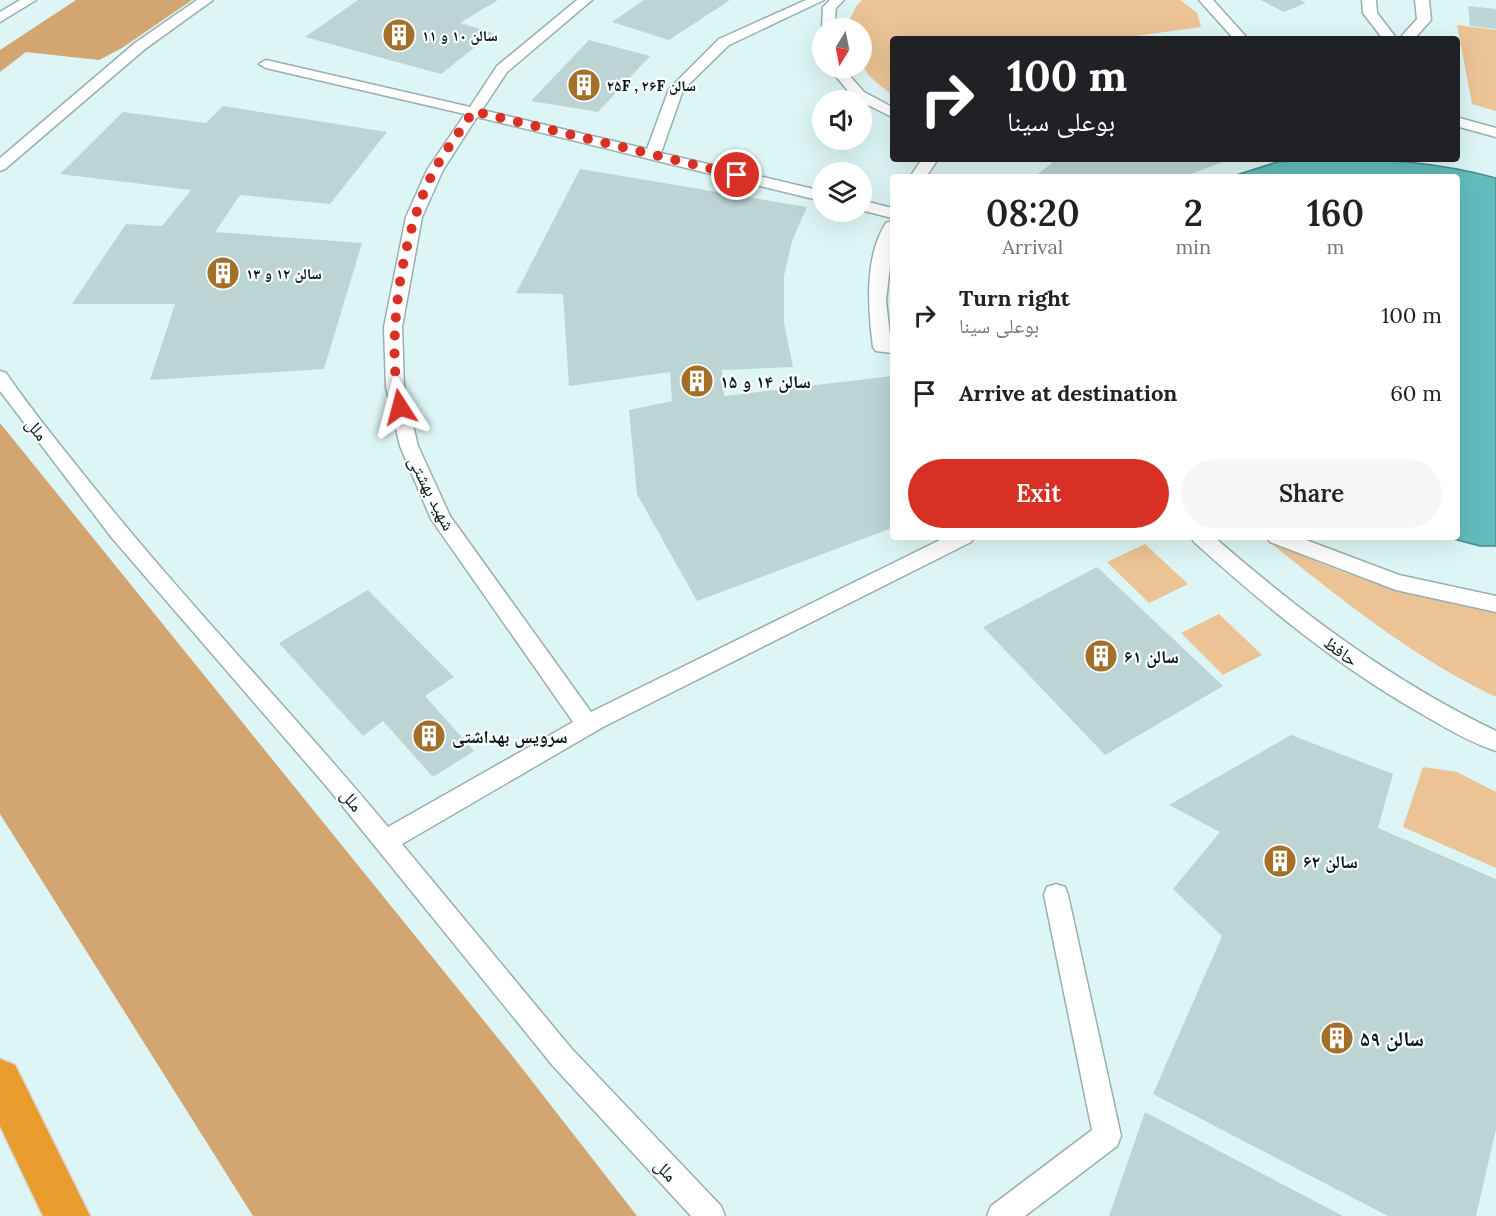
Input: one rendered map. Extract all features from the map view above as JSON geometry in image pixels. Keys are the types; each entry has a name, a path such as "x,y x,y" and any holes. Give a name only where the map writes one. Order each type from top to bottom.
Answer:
{"highway":[{"path":"0,1080 67,1216"}],"lane":[{"path":"0,18 15,4 28,0"},
{"path":"0,166 140,46 206,0"},
{"name":"شهید بهشتی","path":"585,0 546,30 502,69 435,170 414,216 393,327 395,387 409,446 441,519 591,722"},
{"path":"653,155 676,89 724,42 817,0"},
{"path":"829,18 830,7 837,0"},
{"path":"1206,0 1238,36"},
{"path":"1369,0 1370,13 1388,36"},
{"path":"1409,36 1424,20 1422,0"},
{"path":"266,64 473,111 812,194"},
{"path":"845,78 859,95 890,113"},
{"path":"1460,122 1496,133"},
{"path":"872,208 890,212"},
{"path":"890,231 886,240 877,305 882,347 890,347"},
{"name":"ملل","path":"0,377 20,407 119,533 335,780 562,1057 711,1216"},
{"path":"385,841 591,722 958,540"},
{"name":"حافظ","path":"1204,540 1256,587 1356,663 1468,730 1496,742"},
{"path":"1285,540 1396,582 1496,604"},
{"path":"1001,1216 1107,1136 1056,895"}],"shaded area":[{"path":"76,0 192,0 122,48 99,60 26,52 0,72 0,50"},
{"path":"862,0 1180,0 1197,13 1201,27 1136,36 890,36 890,93 872,78 872,18 851,18 856,6"},
{"path":"1457,25 1496,30 1496,111 1472,104"},
{"path":"0,423 514,1058 637,1216 253,1216 0,814"},
{"path":"1267,540 1376,583 1435,599 1496,610 1496,697 1434,663 1347,603"},
{"path":"1145,544 1188,584 1149,603 1107,562"},
{"path":"1219,614 1262,655 1223,675 1181,633"},
{"path":"1423,767 1457,772 1496,792 1496,868 1403,827"}],"water":[{"path":"1277,162 1412,162 1496,178 1496,546 1480,546 1457,540 1460,540 1460,174 1239,174"}],"building":[{"name":"سالن ۱۰ و ۱۱","path":"358,0 498,0 460,23 493,33 441,74 305,37"},
{"path":"644,0 730,0 669,40 612,22"},
{"path":"1261,0 1300,0 1306,3 1284,12"},
{"path":"1468,6 1496,9 1496,29 1470,26"},
{"name":"۲۵F , ۲۶F سالن","path":"589,40 650,56 598,112 531,101"},
{"name":"سالن ۱۲ و ۱۳","path":"223,106 387,132 330,204 240,195 215,232 362,243 324,369 150,380 175,304 72,304 126,224 162,226 191,190 60,174 123,112 206,123"},
{"path":"1053,162 1223,162 1191,174 1038,174"},
{"name":"سالن ۱۴ و ۱۵","path":"580,169 807,207 792,241 784,276 784,323 793,367 722,370 724,396 890,376 890,529 697,601 637,494 629,410 672,401 670,372 569,386 563,294 516,293"},
{"name":"سالن ۶۱","path":"1097,567 1223,686 1105,755 983,627"},
{"path":"368,590 454,677 425,696 474,751 433,777 383,721 363,736 279,643"},
{"name":"سالن ۵۹","path":"1291,735 1393,774 1378,828 1496,879 1496,1129 1476,1216 1388,1216 1153,1094 1222,936 1173,889 1220,832 1169,805"},
{"path":"1145,1112 1343,1216 1109,1216"}],"place":[{"name":"سالن ۱۰ و ۱۱","path":"399,35"},
{"name":"۲۵F , ۲۶F سالن","path":"584,85"},
{"name":"سالن ۱۲ و ۱۳","path":"223,273"},
{"name":"سالن ۱۴ و ۱۵","path":"697,381"},
{"name":"سالن ۶۱","path":"1101,656"},
{"name":"سرویس بهداشتی","path":"429,736"},
{"name":"سالن ۶۲","path":"1280,861"},
{"name":"سالن ۵۹","path":"1337,1038"}],"route":[{"path":"400,407 395,387 393,327 414,216 435,170 473,111 737,175"}]}
